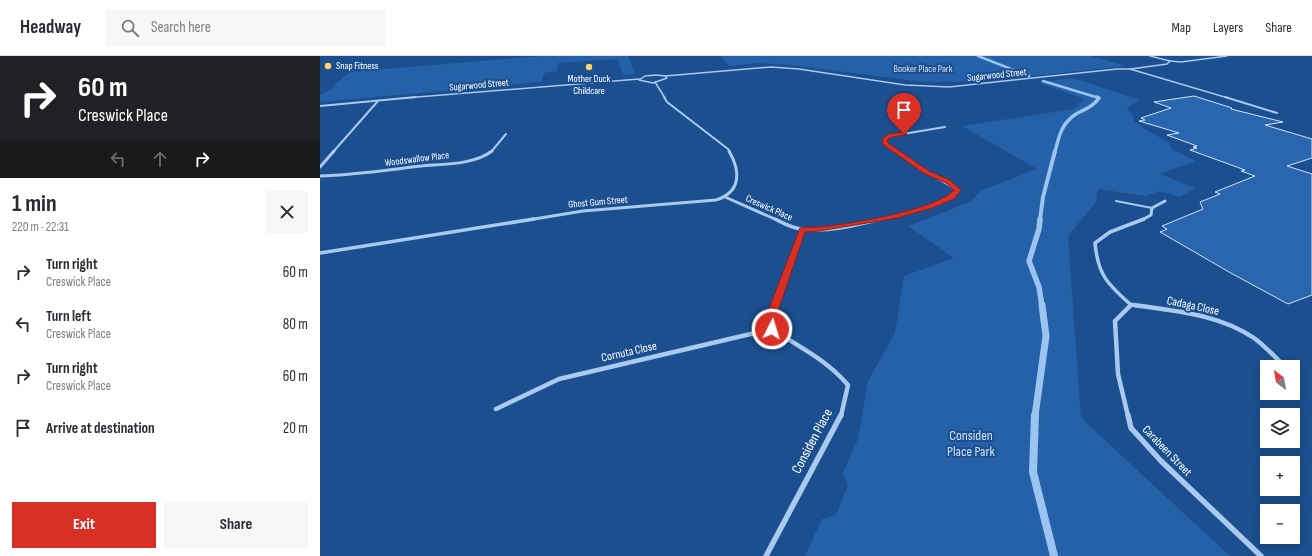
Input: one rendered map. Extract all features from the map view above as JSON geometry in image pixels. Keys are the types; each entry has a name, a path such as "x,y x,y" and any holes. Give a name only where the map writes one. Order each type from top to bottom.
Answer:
{"street":[{"path":"1150,56 1181,62 1227,56"},
{"path":"1209,56 1216,58"},
{"path":"1130,70 1137,67 1167,64 1170,61"},
{"name":"Sugarwood Street","path":"320,106 639,79 648,76 665,76 771,67 799,69 906,85 949,87 1117,69 1130,70 1277,113"},
{"path":"639,79 644,82 655,82 667,79 665,76"},
{"path":"655,82 667,102 728,149 738,173 733,190 725,197"},
{"path":"320,167 378,101"},
{"name":"Creswick Place","path":"725,197 759,210 792,227 802,230 819,229 894,216 930,206 952,197 958,190 948,182 927,173 909,161 885,144 885,139 891,136 945,128"},
{"name":"Woodswallow Place","path":"320,176 348,175 480,158 492,153 506,134"},
{"name":"Ghost Gum Street","path":"320,253 583,211 716,200 725,197"},
{"path":"1131,305 1102,276 1096,260 1094,243 1110,232 1136,223 1151,215 1152,208 1166,201"},
{"path":"772,329 773,311 802,230"},
{"name":"Cadaga Close","path":"1131,305 1206,317 1232,326 1254,338 1278,360"},
{"name":"Carabeen Street","path":"1131,305 1115,321 1118,374 1131,428 1160,461 1261,556"},
{"name":"Cornuta Close","path":"496,408 559,379 772,329"},
{"name":"Considen Place","path":"766,556 842,414 848,385 839,373 826,362 788,341 772,329"}],"lane":[{"path":"1116,201 1152,208"}],"green space":[{"path":"541,56 628,56 635,74 623,75 618,59 558,63 557,71 544,73 542,82 320,102 320,95 337,86 333,86 350,72"},
{"name":"Booker Place Park","path":"720,56 1091,56 1126,66 982,81 923,82 791,65 758,63 730,66"},
{"name":"Considen Place Park","path":"1073,78 1140,100 1127,108 1132,114 1134,121 1168,142 1172,149 1195,161 1160,174 1195,188 1179,197 1160,191 1146,196 1098,189 1096,202 1068,236 1081,418 1230,556 805,556 822,519 836,515 848,485 843,473 858,439 868,381 895,333 904,276 954,258 908,226 970,202 982,190 1037,169 962,126 1074,109 1084,99 1038,82"}],"building":[{"path":"1194,96 1232,108 1231,109 1283,122 1265,125 1312,139 1312,158 1287,166 1312,174 1312,295 1288,304 1160,232 1167,229 1162,226 1203,209 1200,202 1220,194 1215,192 1255,176 1241,171 1245,170 1190,150 1197,148 1193,147 1197,146 1167,135 1179,133 1139,121 1145,120 1141,118 1171,108 1154,102"}],"waterway":[{"path":"978,56 1029,76"},
{"path":"1043,81 1099,98"},
{"path":"1055,152 1059,136 1067,122 1076,114 1089,108 1099,98"},
{"path":"1040,220 1043,197 1055,151"},
{"path":"1040,219 1039,229 1029,261 1039,287 1042,306"},
{"path":"1035,416 1046,336 1042,305"},
{"path":"1035,415 1033,472 1054,556"}],"place":[{"name":"Snap Fitness","path":"328,66"},
{"name":"Mother Duck Childcare","path":"589,67"}],"route":[{"path":"772,329 773,311 802,230 819,229 894,216 930,206 952,197 958,190 948,182 927,173 885,144 885,139 891,136 904,134"}]}
